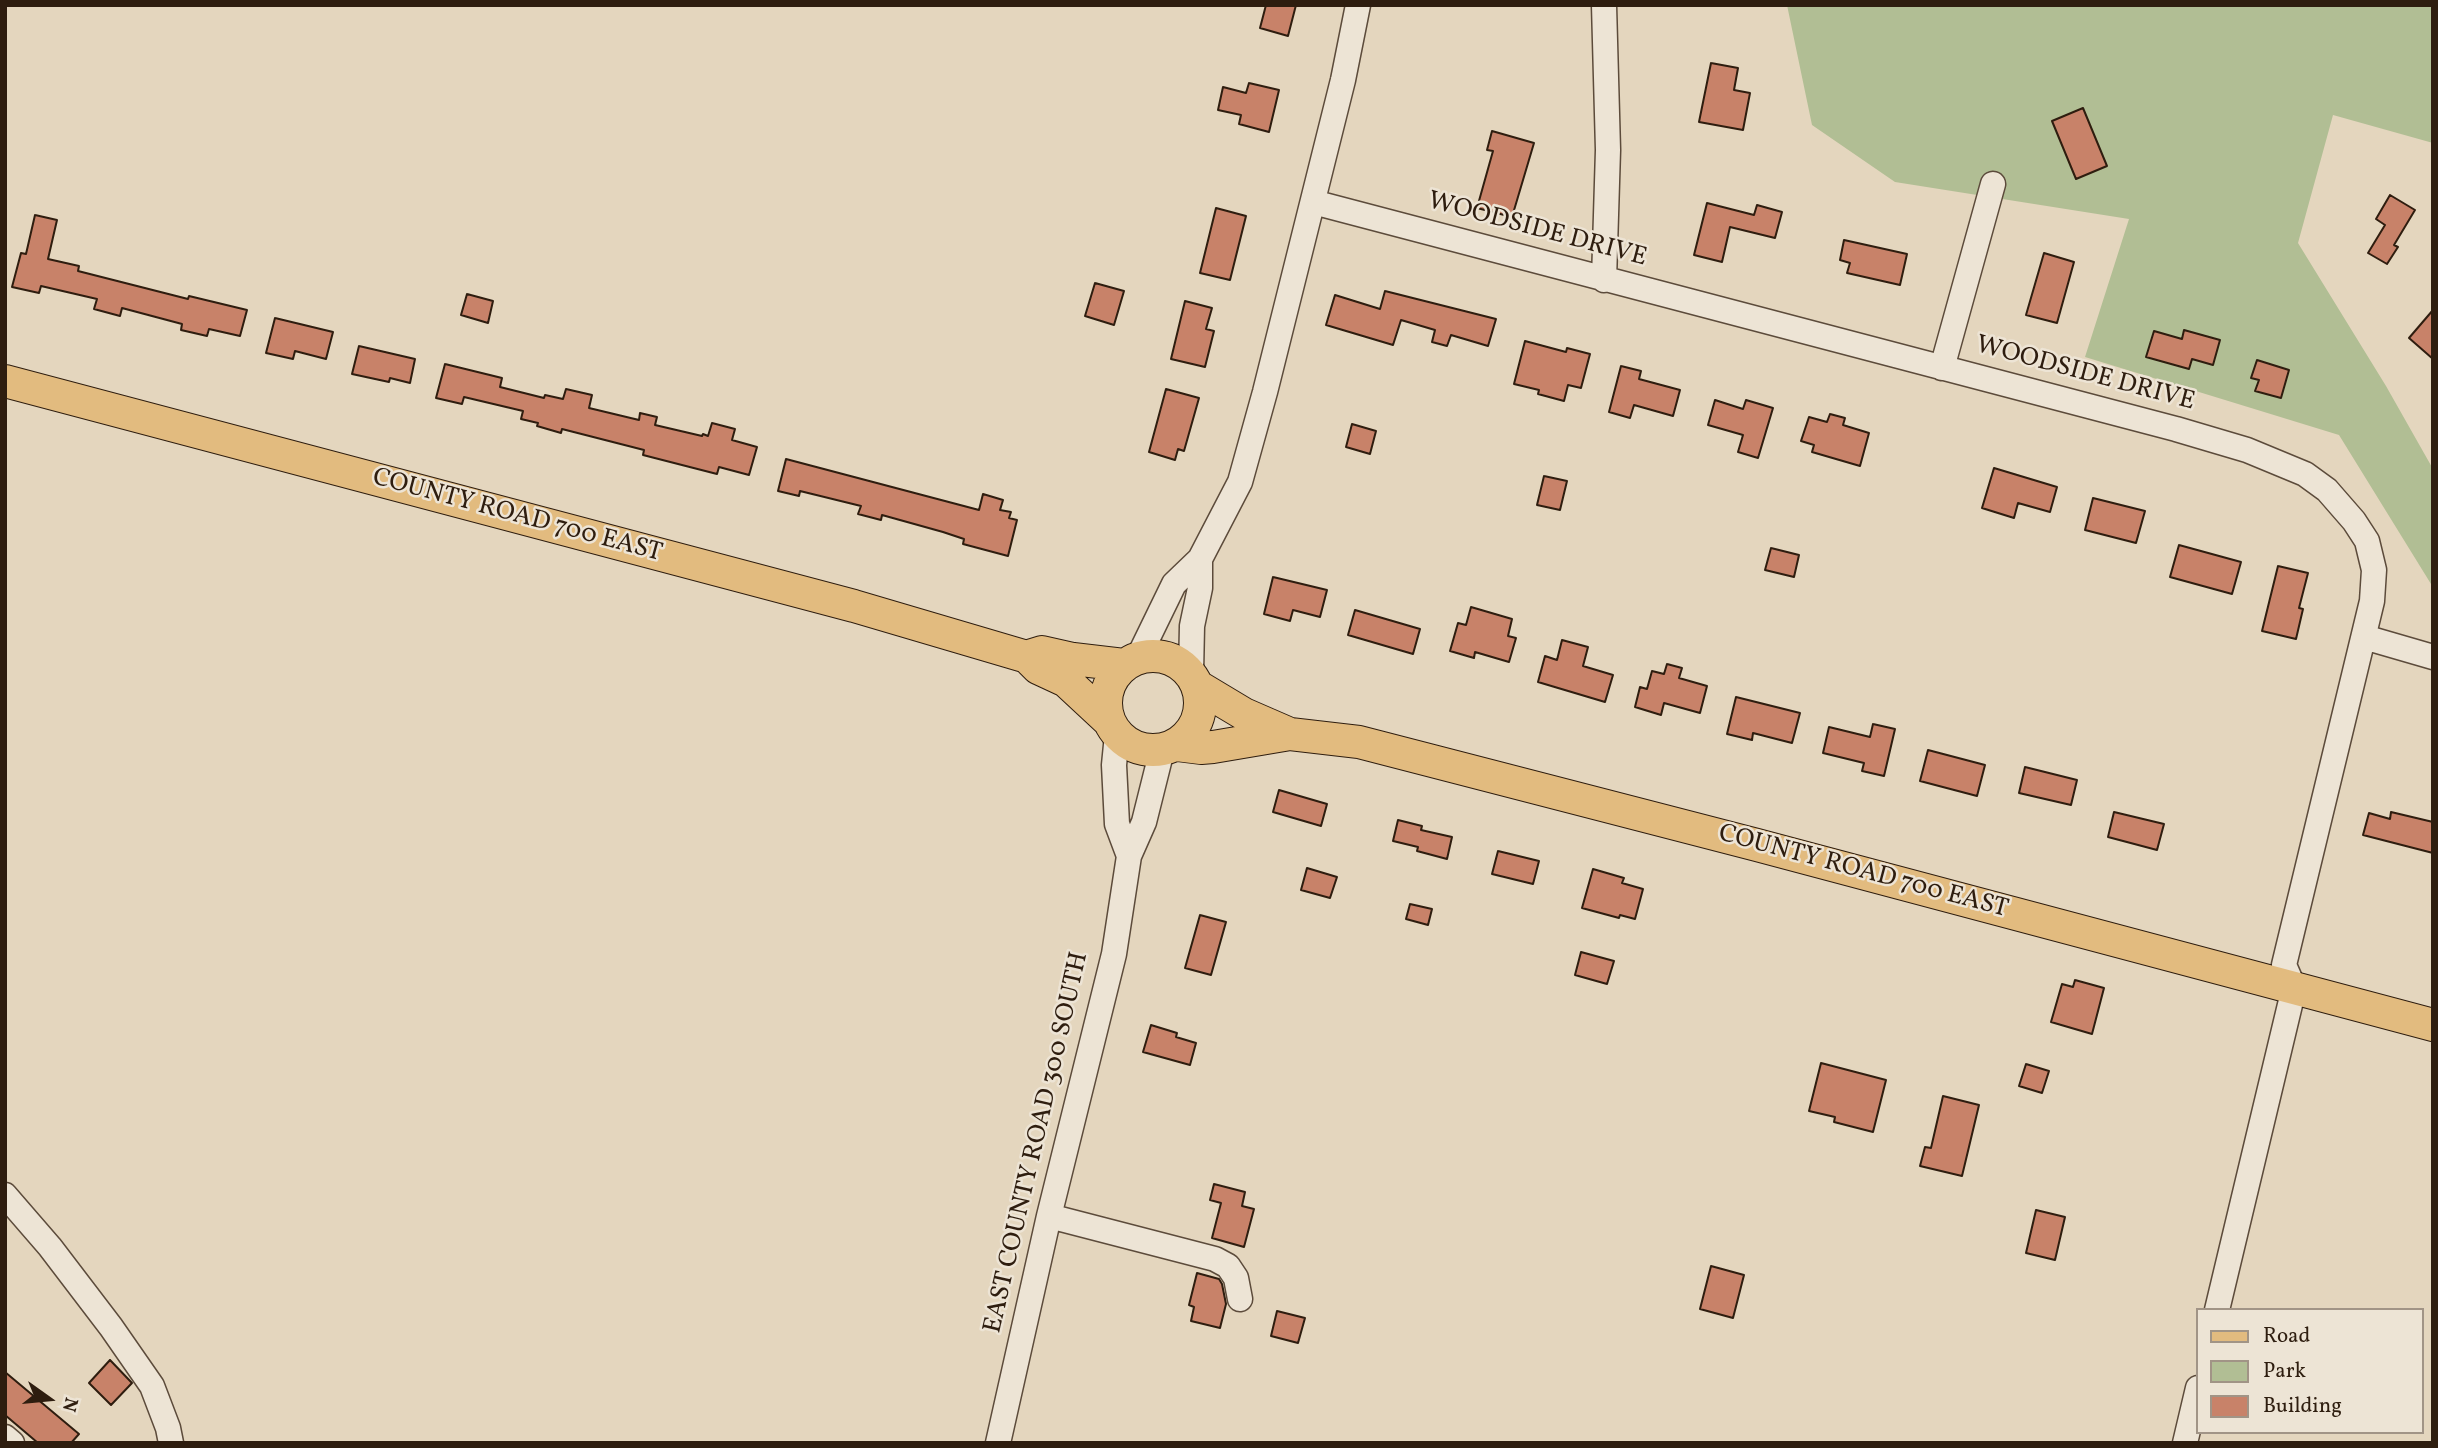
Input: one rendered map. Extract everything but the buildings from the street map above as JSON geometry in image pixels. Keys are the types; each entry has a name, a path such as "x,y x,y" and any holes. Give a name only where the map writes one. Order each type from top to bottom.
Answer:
{"main road":[{"name":"COUNTY ROAD 700 EAST","path":"5,381 854,606 1027,657 1038,668 1066,681 1113,728"},
{"name":"COUNTY ROAD 700 EAST","path":"1027,657 1042,652 1073,659 1131,662"},
{"path":"1152,655 1167,657 1181,664 1195,680 1201,704 1198,720 1190,734 1170,748 1138,748 1130,745 1113,728 1106,704 1108,690 1114,676 1131,662 1152,655"},
{"name":"COUNTY ROAD 700 EAST","path":"1195,680 1244,714 1290,734"},
{"name":"COUNTY ROAD 700 EAST","path":"1170,748 1201,748 1290,734 1359,742 2433,1025"}],"street":[{"path":"1131,662 1174,584 1200,559 1240,482 1313,202 1358,5"},
{"path":"1604,5 1608,150 1604,280"},
{"path":"1942,368 1993,184"},
{"name":"WOODSIDE DRIVE","path":"1313,202 2176,429 2247,450 2305,474 2327,490 2354,521 2367,541 2374,570 2372,601 2284,965 2294,988"},
{"path":"1195,680 1192,626 1200,588 1200,559"},
{"path":"2364,638 2433,657"},
{"name":"EAST COUNTY ROAD 300 SOUTH","path":"1113,728 1117,824 1129,856"},
{"name":"EAST COUNTY ROAD 300 SOUTH","path":"998,1443 1049,1216 1114,954 1129,856 1170,748"},
{"path":"2217,1308 2294,988"},
{"path":"5,1195 50,1247 152,1386 171,1443"},
{"path":"1049,1216 1215,1259 1228,1266 1236,1278 1240,1299"},
{"path":"2185,1443 2196,1396"},
{"path":"5,1437 12,1443"}],"green space":[{"path":"1787,5 2433,5 2433,143 2333,115 2298,243 2386,386 2433,469 2433,582 2431,584 2339,435 2085,357 2129,219 1895,182 1812,125"}]}
